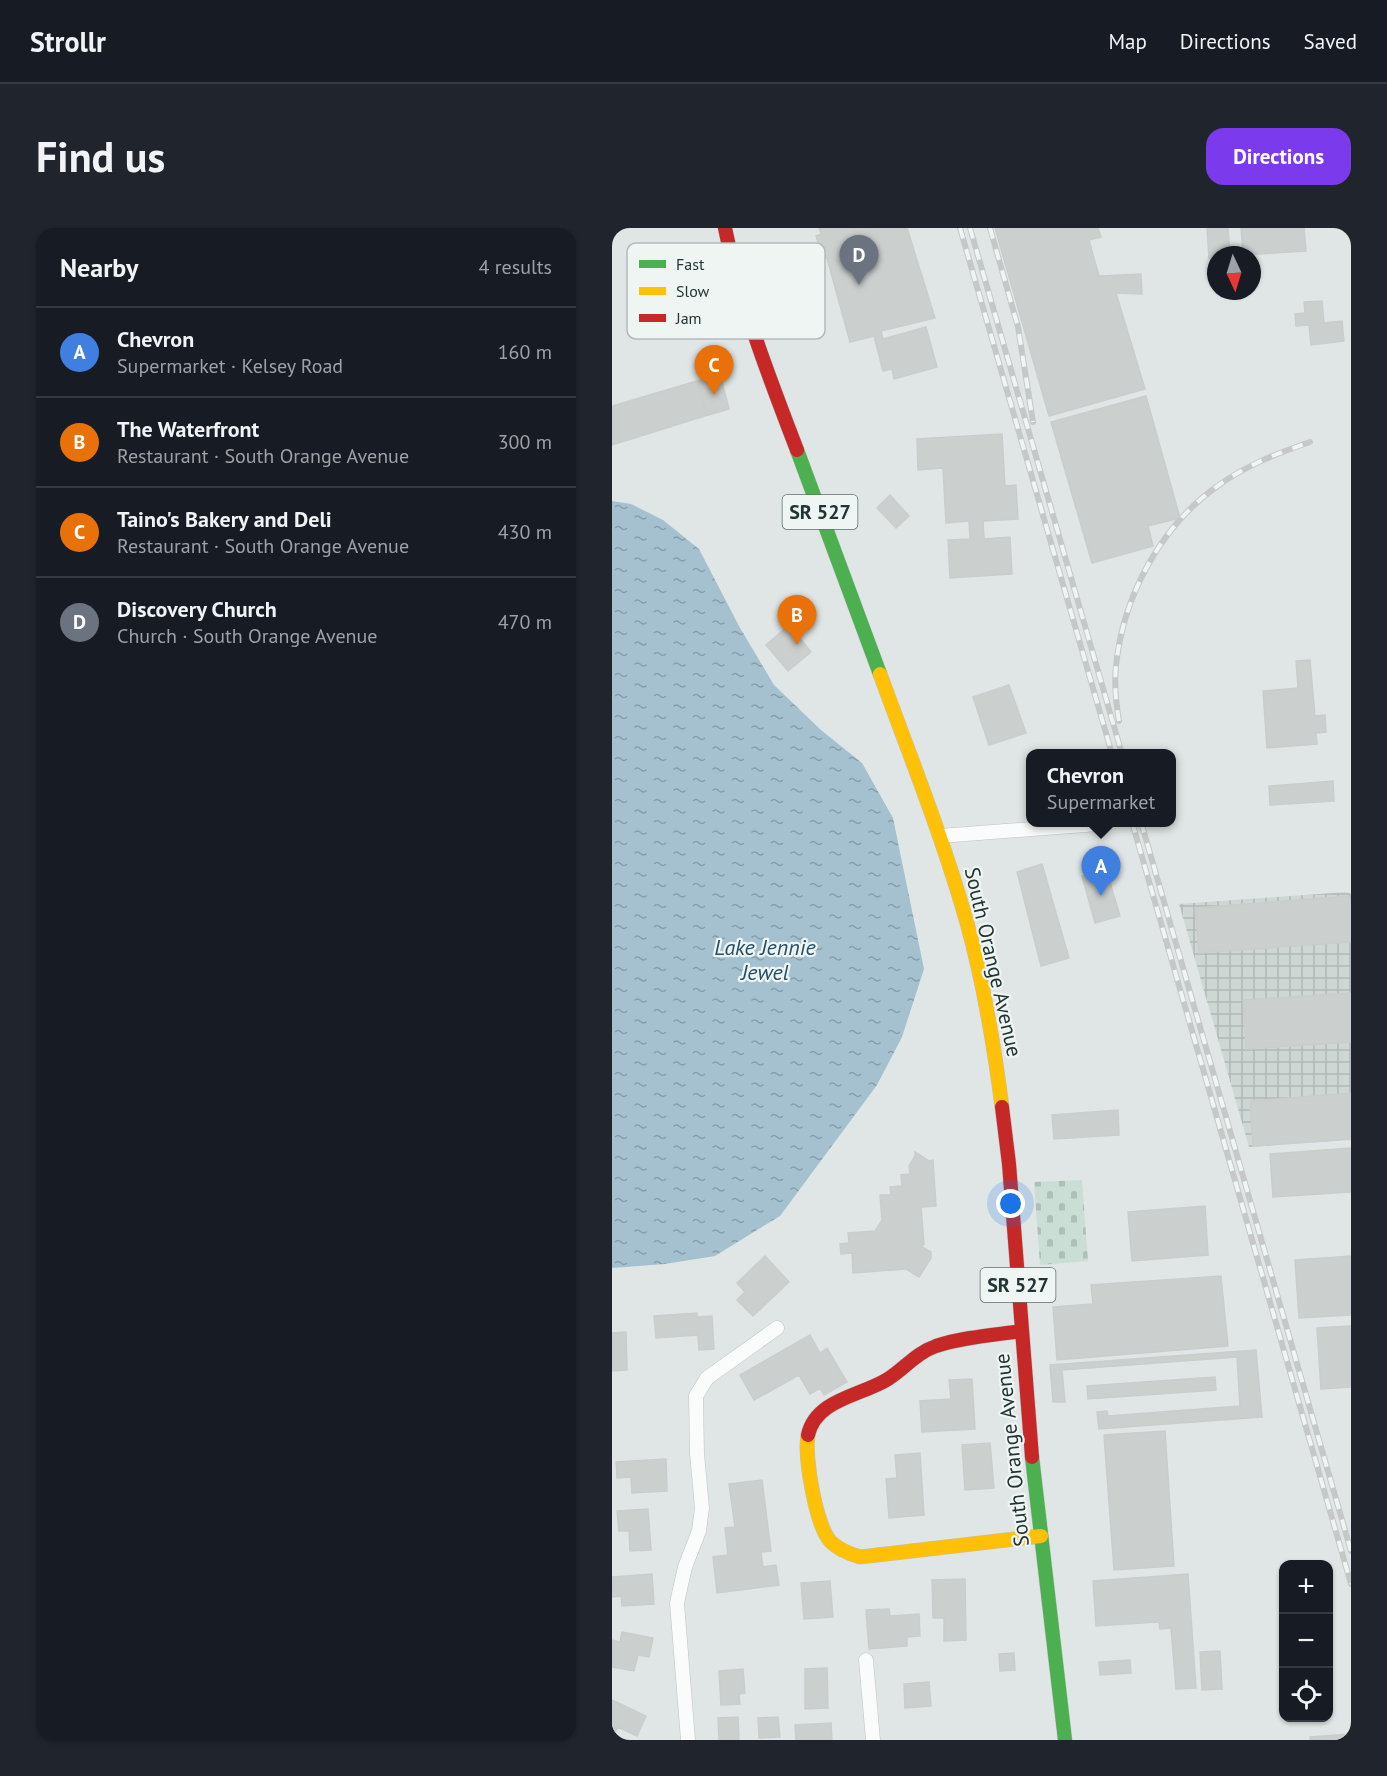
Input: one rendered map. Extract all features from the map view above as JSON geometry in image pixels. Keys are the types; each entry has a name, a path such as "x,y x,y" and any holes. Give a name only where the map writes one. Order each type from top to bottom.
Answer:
{"main road":[{"name":"South Orange Avenue","path":"725,228 728,243"},
{"name":"South Orange Avenue","path":"755,339 940,836 967,923 993,1040 1009,1164 1030,1435 1065,1740"},
{"path":"1022,1331 954,1341 929,1348 913,1357 886,1380 837,1402 824,1411 816,1418 809,1430 807,1449 823,1534 834,1546 847,1554 860,1557 1041,1536"}],"street":[{"path":"940,836 1058,827"},
{"path":"688,1740 677,1603 685,1567 699,1531 702,1508 697,1454 696,1396 707,1378 777,1328"},
{"path":"866,1660 873,1740"}],"shaded area":[{"path":"1347,892 1351,894 1351,1140 1249,1147 1179,904"}],"green space":[{"path":"1082,1180 1088,1261 1040,1265 1034,1182"}],"water":[{"name":"Lake Jennie Jewel","path":"612,501 631,504 663,520 699,549 739,626 774,685 821,730 862,763 893,818 924,969 902,1037 877,1085 780,1216 715,1256 665,1264 612,1268"}],"building":[{"path":"819,228 907,228 935,318 881,331 883,339 926,327 937,367 894,379 892,369 883,371 874,336 850,342 827,258 825,258 825,243 818,243 816,236 821,234"},
{"path":"995,228 1098,228 1101,237 1089,240 1099,276 1141,274 1142,294 1116,293 1145,389 1049,416"},
{"path":"1207,228 1228,228 1229,246 1208,246"},
{"path":"1241,228 1304,228 1306,251 1261,254 1261,246 1242,246"},
{"path":"1322,301 1324,323 1342,321 1344,341 1311,345 1309,325 1296,326 1295,314 1305,313 1304,302"},
{"path":"720,374 729,409 708,415 697,381"},
{"path":"697,381 708,415 612,445 612,406"},
{"path":"1146,396 1180,518 1148,526 1153,546 1092,563 1051,422"},
{"path":"1002,434 1005,486 1016,485 1018,519 983,521 984,539 1010,537 1012,574 950,578 948,540 970,539 969,521 946,523 943,468 918,470 917,439"},
{"path":"890,495 909,516 896,528 877,508"},
{"path":"789,625 811,652 788,671 766,645"},
{"path":"1310,660 1315,716 1325,715 1326,732 1316,733 1317,744 1267,748 1263,691 1298,688 1296,661"},
{"path":"1009,685 1026,733 989,745 973,697"},
{"path":"1333,781 1334,801 1270,805 1269,786"},
{"path":"1042,864 1069,958 1041,966 1017,872"},
{"path":"1106,869 1120,916 1095,923 1082,876"},
{"path":"1349,896 1351,942 1199,953 1195,908"},
{"path":"1351,993 1351,1042 1246,1049 1243,1000"},
{"path":"1351,1093 1351,1139 1253,1146 1250,1101"},
{"path":"1118,1110 1119,1135 1054,1139 1052,1115"},
{"path":"1351,1148 1351,1192 1273,1197 1270,1154"},
{"path":"915,1152 929,1161 933,1160 936,1206 921,1207 924,1244 922,1247 931,1252 931,1258 919,1277 906,1269 853,1273 852,1253 841,1254 840,1244 849,1243 848,1233 875,1231 882,1220 880,1195 891,1195 890,1187 902,1186 901,1175 910,1174 909,1166"},
{"path":"1205,1206 1208,1255 1132,1261 1128,1212"},
{"path":"765,1256 789,1282 753,1316 737,1300 745,1292 737,1283"},
{"path":"1351,1256 1351,1315 1299,1318 1295,1260"},
{"path":"1221,1276 1228,1346 1057,1360 1053,1307 1093,1304 1091,1285"},
{"path":"697,1313 697,1317 712,1316 714,1349 699,1350 698,1335 656,1338 654,1316"},
{"path":"1351,1326 1351,1387 1321,1389 1317,1328"},
{"path":"626,1332 627,1370 612,1371 612,1333"},
{"path":"810,1335 820,1353 827,1348 847,1382 824,1395 820,1388 810,1394 799,1375 754,1400 740,1375"},
{"path":"1256,1350 1262,1417 1099,1429 1097,1412 1107,1411 1108,1416 1240,1406 1237,1357 1062,1370 1065,1402 1053,1402 1050,1365"},
{"path":"1215,1377 1216,1390 1088,1399 1087,1386"},
{"path":"972,1379 975,1429 922,1432 920,1401 951,1399 949,1380"},
{"path":"1165,1431 1174,1566 1114,1570 1104,1435"},
{"path":"990,1443 994,1488 965,1490 962,1445"},
{"path":"920,1453 924,1515 889,1518 886,1479 897,1478 895,1455"},
{"path":"666,1459 667,1491 632,1493 631,1477 617,1478 616,1462"},
{"path":"762,1480 771,1551 761,1552 763,1567 776,1565 779,1585 717,1593 713,1557 728,1555 725,1528 735,1527 729,1484"},
{"path":"648,1509 651,1550 630,1551 629,1531 619,1531 617,1511"},
{"path":"652,1574 654,1604 622,1606 621,1596 612,1597 612,1577"},
{"path":"1188,1574 1196,1688 1176,1689 1171,1628 1160,1629 1159,1622 1096,1626 1093,1581"},
{"path":"965,1579 966,1640 944,1641 944,1618 933,1618 932,1580"},
{"path":"830,1581 833,1617 804,1619 801,1583"},
{"path":"889,1609 890,1616 919,1614 920,1636 907,1637 907,1646 869,1649 866,1610"},
{"path":"622,1632 653,1638 649,1657 638,1655 634,1671 612,1667 612,1640 620,1642"},
{"path":"1220,1651 1222,1689 1202,1690 1200,1652"},
{"path":"1014,1653 1015,1670 1000,1671 999,1654"},
{"path":"1130,1660 1131,1673 1100,1675 1099,1662"},
{"path":"827,1668 828,1708 805,1709 805,1669"},
{"path":"743,1669 745,1693 739,1694 740,1704 721,1705 719,1671"},
{"path":"929,1682 931,1706 905,1708 904,1684"},
{"path":"612,1700 646,1716 637,1736 618,1727 612,1738"},
{"path":"738,1717 739,1740 719,1740 718,1718"},
{"path":"778,1717 780,1737 759,1738 758,1718"},
{"path":"831,1723 832,1740 796,1740 795,1725"},
{"path":"1351,1734 1351,1740 1310,1740 1310,1737"}],"railway":[{"path":"960,228 1111,749"},
{"path":"970,228 1121,749"},
{"path":"990,228 1018,327 1033,422"},
{"path":"1119,721 1115,680 1120,640 1136,589 1163,541 1179,520 1219,485 1263,460 1310,442"},
{"path":"1133,827 1351,1584"},
{"path":"1142,827 1351,1551"}],"traffic: fast":[{"path":"797,450 880,674"},
{"path":"1032,1457 1065,1740"}],"traffic: slow":[{"path":"880,674 958,891 979,969 1002,1107"},
{"path":"808,1435 812,1491 821,1522 831,1542 849,1553 860,1557 1041,1536"}],"traffic: jam":[{"path":"725,228 729,243"},
{"path":"756,339 797,450"},
{"path":"1002,1107 1009,1164 1032,1457"},
{"path":"808,1435 820,1413 841,1400 888,1379 929,1349 957,1340 1022,1331"}],"place":[{"name":"Discovery Church","path":"859,285"},
{"name":"Taino's Bakery and Deli","path":"714,395"},
{"name":"The Waterfront","path":"797,645"},
{"name":"Chevron","path":"1101,896"}]}
